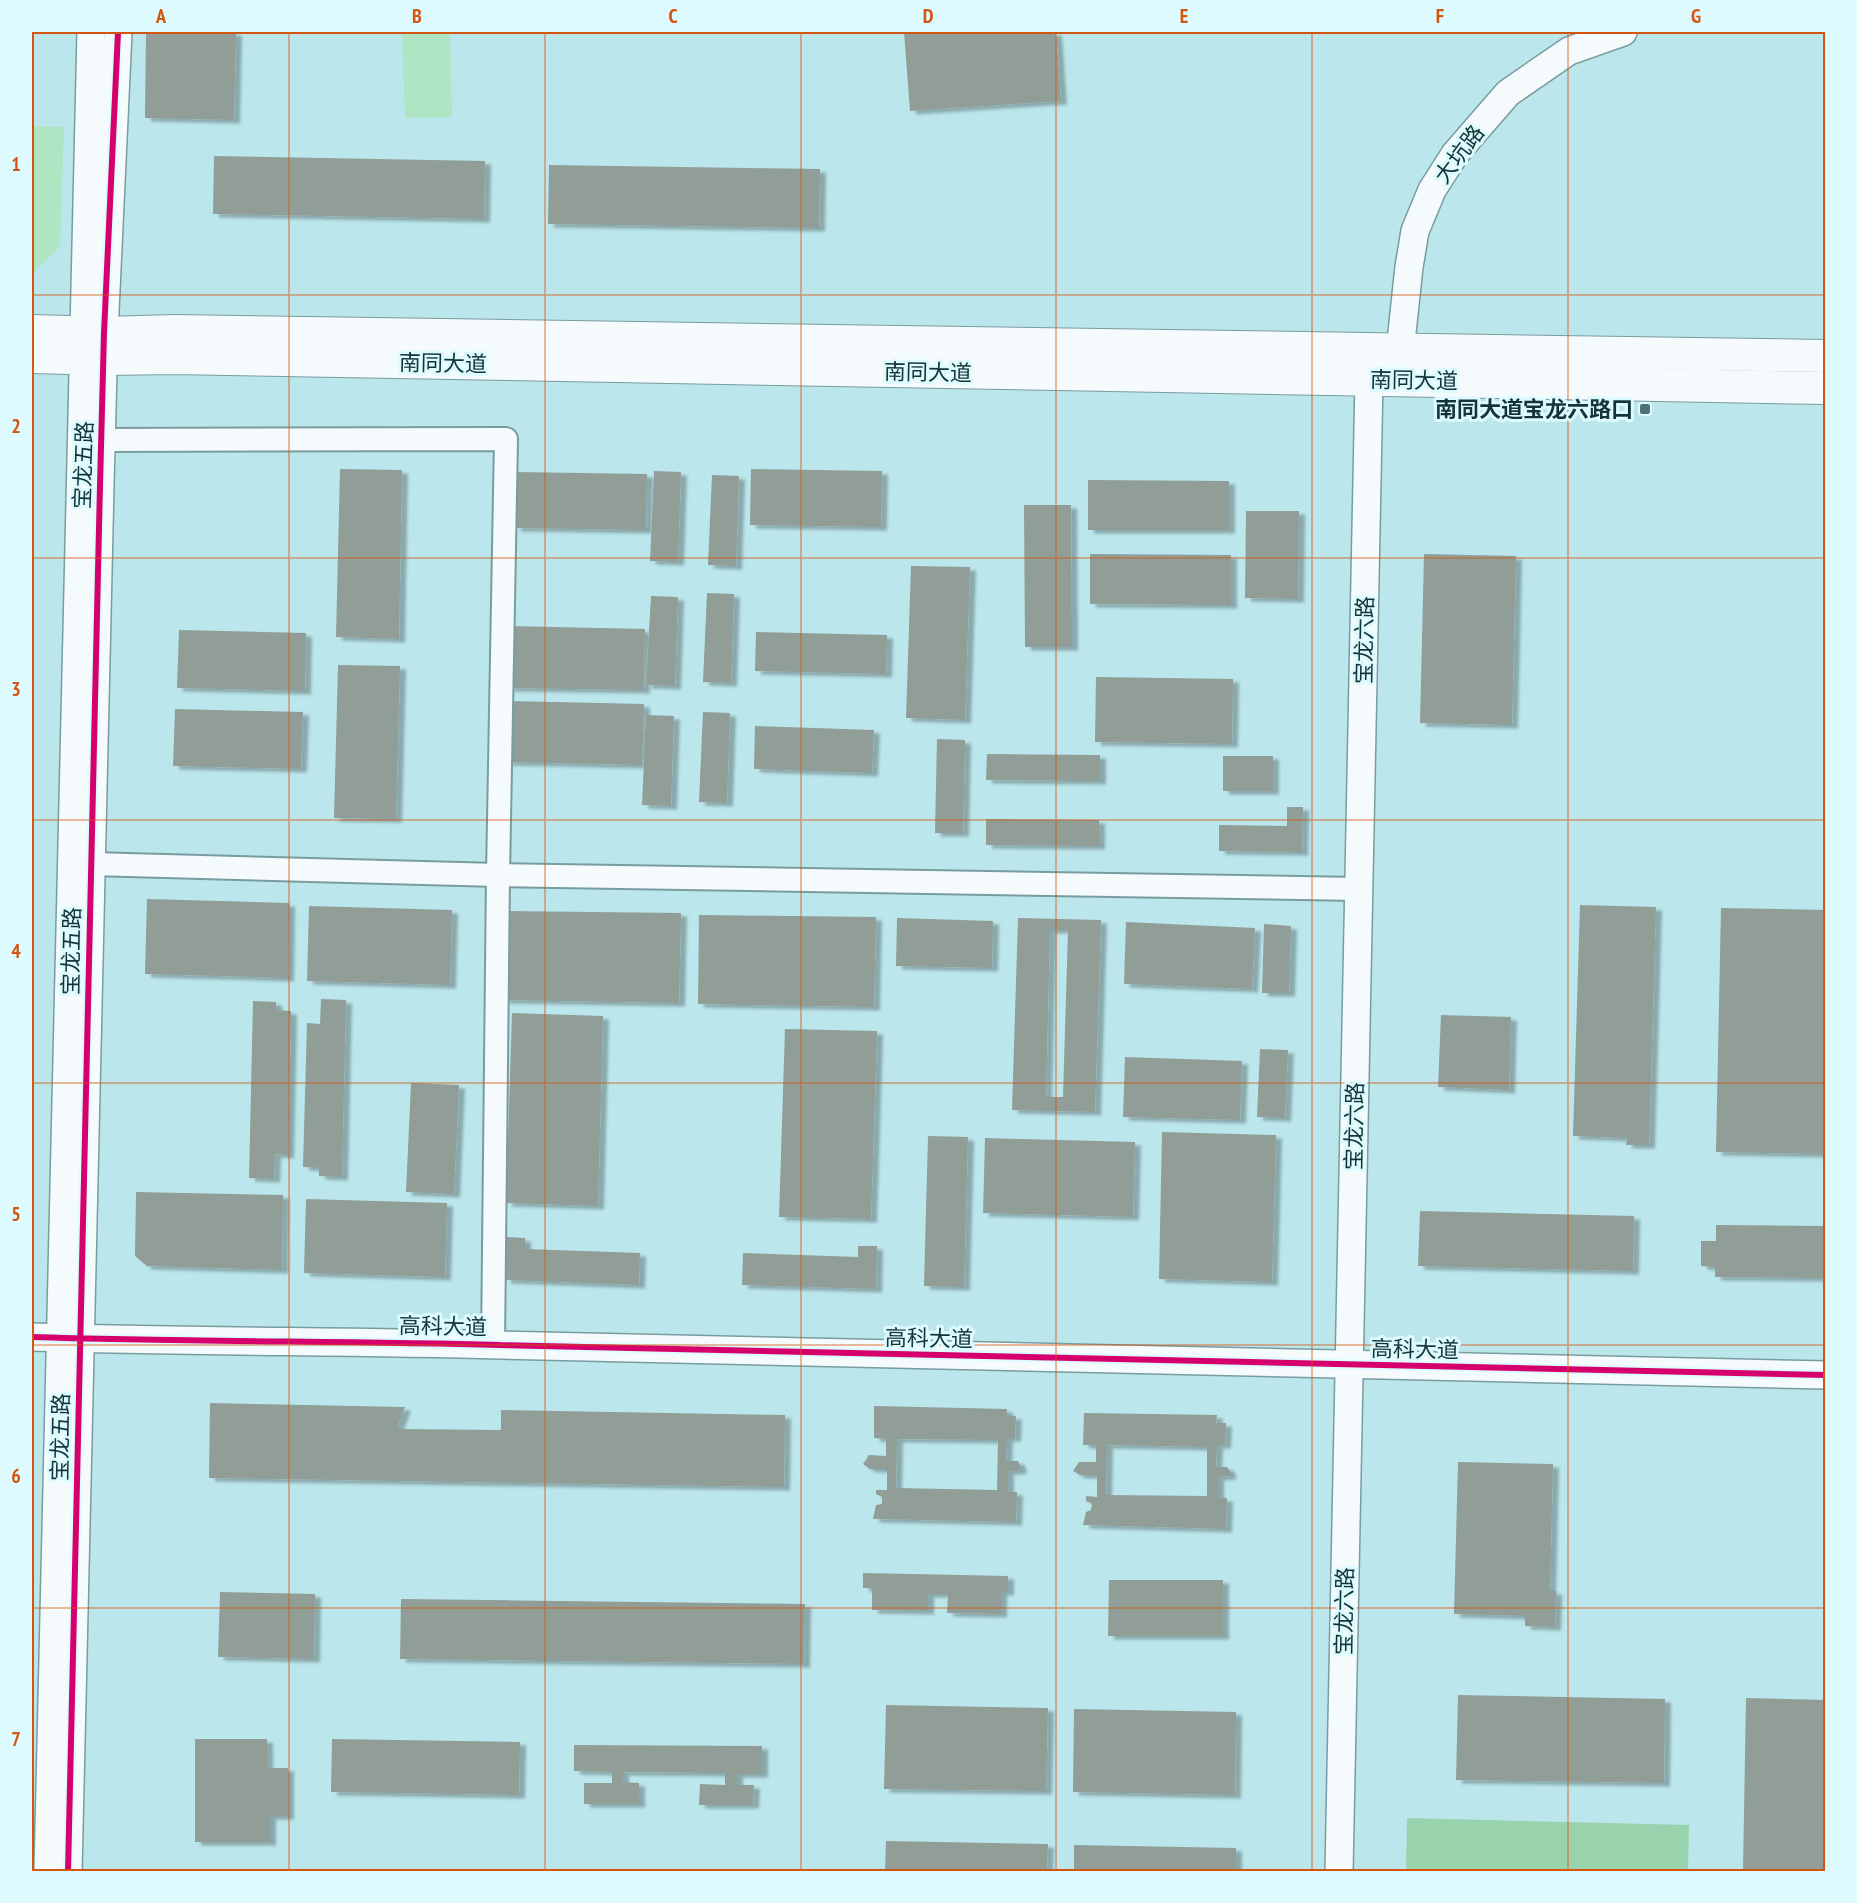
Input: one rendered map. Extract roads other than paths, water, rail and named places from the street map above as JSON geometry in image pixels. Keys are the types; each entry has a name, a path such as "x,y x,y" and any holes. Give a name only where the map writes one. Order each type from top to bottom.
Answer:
{"main road":[{"name":"南同大道","path":"32,331 94,346 186,358 1826,388"},
{"name":"南同大道","path":"32,357 175,331 1826,356"}],"street":[{"name":"宝龙五路","path":"68,1872 70,1338 94,346 91,32"},
{"name":"宝龙五路","path":"48,1872 91,864 101,440 94,346 118,32"},
{"name":"大坑路","path":"1400,351 1415,231 1432,190 1455,154 1508,93 1569,51 1623,32"},
{"name":"宝龙六路","path":"1339,1872 1369,380"},
{"path":"101,440 506,439 493,1345"},
{"path":"91,864 498,875 1358,889"},
{"name":"高科大道","path":"32,1337 1826,1375"}],"place":[{"name":"南同大道宝龙六路口","path":"1645,409"}]}
